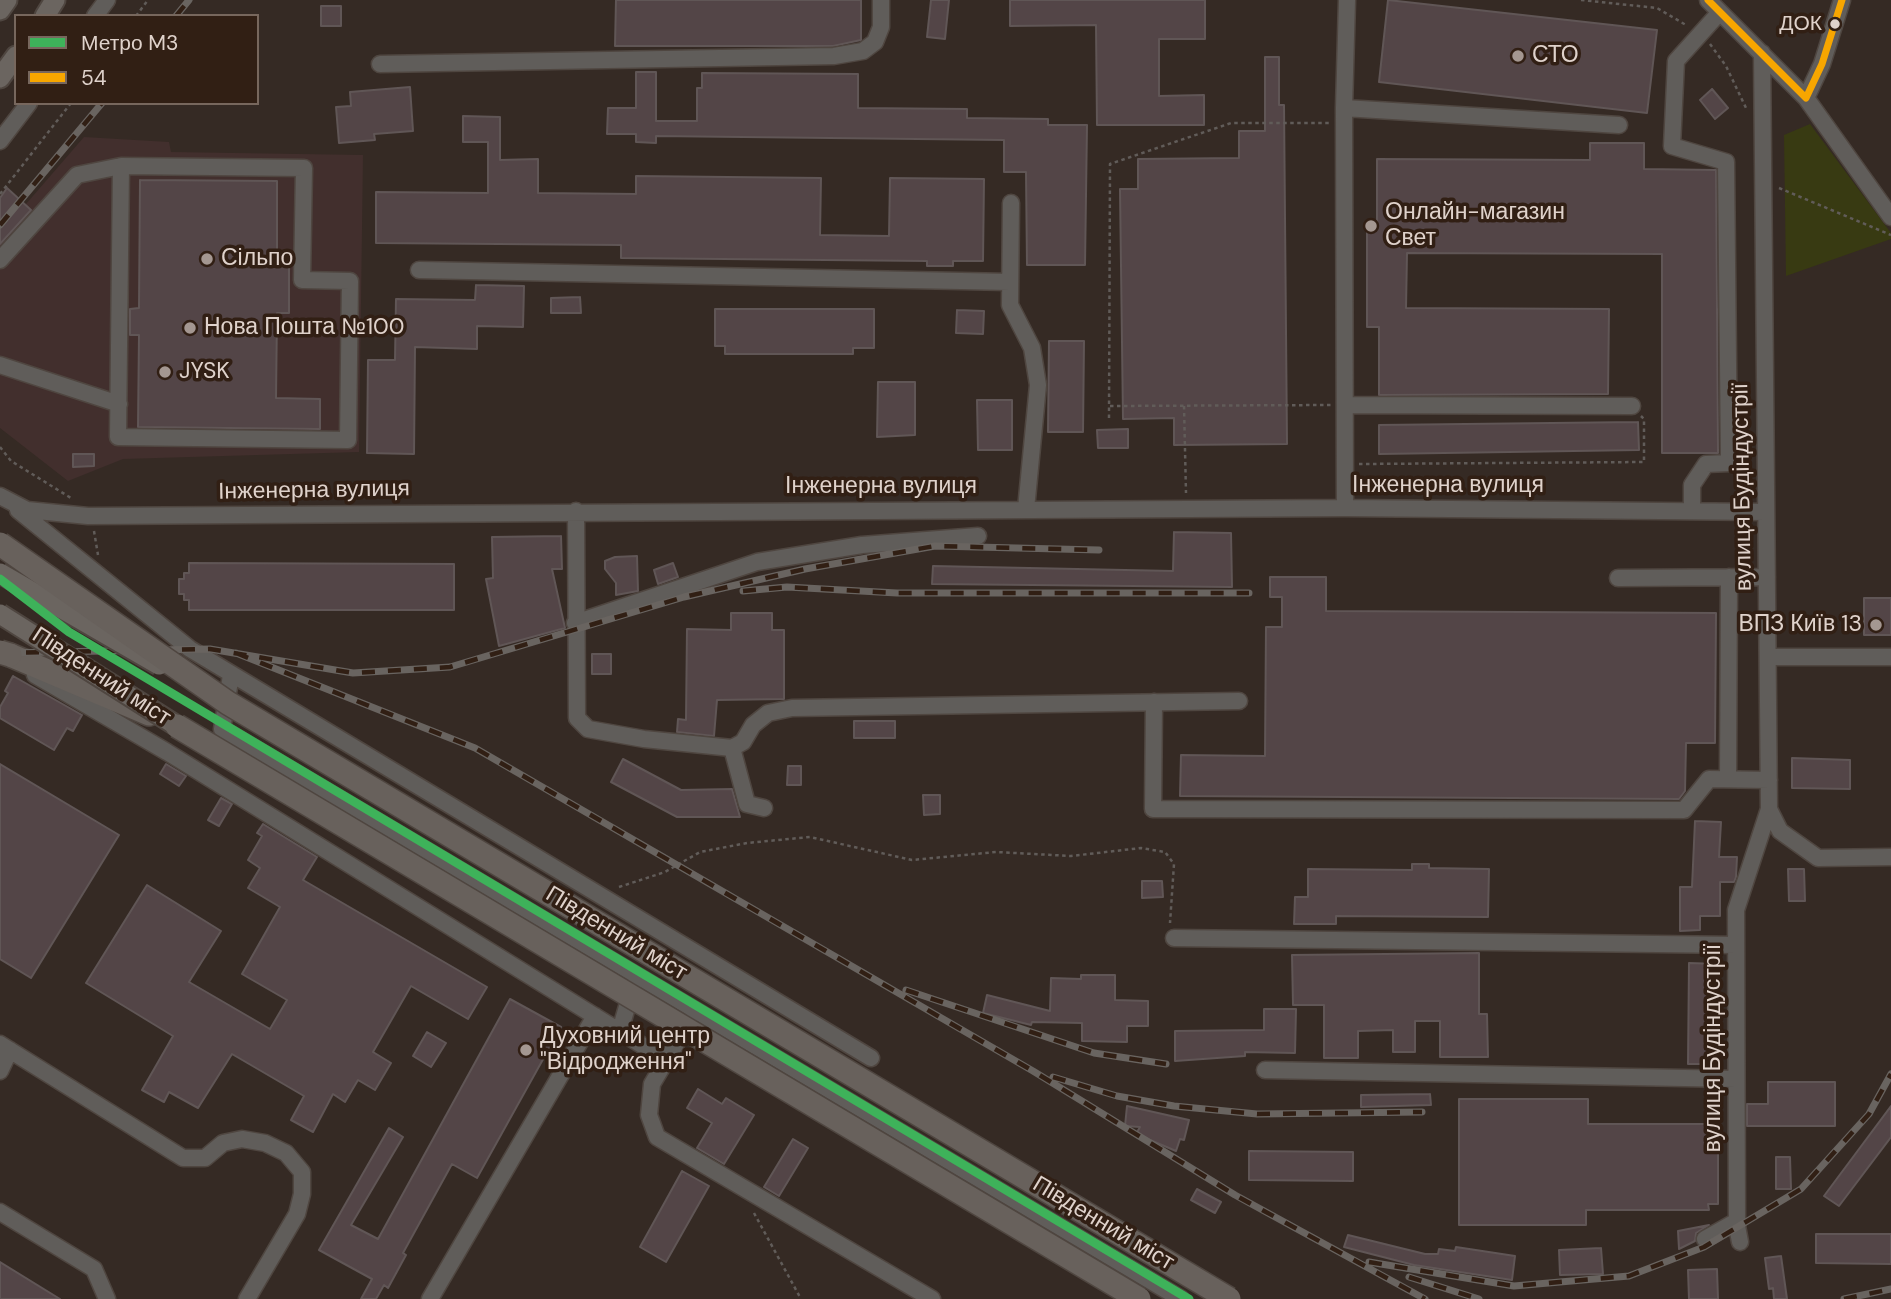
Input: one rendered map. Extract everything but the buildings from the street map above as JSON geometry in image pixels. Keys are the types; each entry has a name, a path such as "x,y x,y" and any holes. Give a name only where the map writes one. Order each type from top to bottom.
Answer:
{"highway":[{"path":"0,544 228,703"},
{"path":"3,653 177,726"},
{"name":"Південний міст","path":"228,703 1229,1299"},
{"name":"Південний міст","path":"177,726 1139,1299"}],"main road":[{"path":"0,10 7,0"},
{"path":"0,78 14,59"},
{"name":"Південний міст","path":"0,573 228,703"},
{"name":"Південний міст","path":"0,614 177,726"}],"street":[{"path":"380,64 834,56 863,51 876,42 881,27 881,0"},
{"path":"1345,508 1344,116 1347,0"},
{"path":"1806,98 1822,65 1842,0"},
{"path":"1692,511 1692,485 1706,464 1728,463 1726,162 1672,146 1676,61 1714,6 1806,98 1891,217"},
{"name":"вулиця Будіндустрії","path":"1740,1242 1737,1221 1736,910 1769,809 1762,53"},
{"path":"0,141 27,105"},
{"path":"1344,116 1619,125"},
{"path":"0,260 77,175 121,166 304,168 302,280 350,281 348,440 118,437 121,166"},
{"path":"1011,203 1010,305 1032,348 1038,384 1026,509"},
{"path":"419,271 1010,282"},
{"path":"0,365 118,404"},
{"path":"1345,405 1632,406"},
{"path":"5,500 190,649 871,1058"},
{"name":"Інженерна вулиця","path":"5,500 27,510 100,516 1345,508 1766,512"},
{"path":"576,511 577,718 588,729 644,739 732,748 743,742 754,725 768,713 792,708 1239,701"},
{"path":"575,623 757,562 862,545 978,536"},
{"path":"1728,577 1728,779"},
{"path":"1618,578 1767,577"},
{"path":"3,653 666,1060"},
{"path":"1768,657 1891,657"},
{"path":"231,675 222,729 1181,1299"},
{"path":"1154,702 1153,809 1684,810 1709,779 1769,780"},
{"path":"732,748 747,804 764,808"},
{"path":"255,806 269,757"},
{"path":"1769,809 1780,831 1818,858 1891,857"},
{"path":"1174,938 1736,945"},
{"path":"620,1031 636,975"},
{"path":"696,1010 652,1084 649,1115 657,1137 932,1299"},
{"path":"430,1299 595,1016"},
{"path":"0,1071 5,1047 183,1158 205,1158 223,1143 242,1139 265,1143 286,1153 302,1172 302,1194 297,1214 247,1299"},
{"path":"1265,1070 1736,1079"},
{"path":"0,1212 94,1269 107,1299"},
{"path":"1705,1239 1737,1221"}],"path":[{"path":"0,194 69,105"},
{"path":"1109,418 1110,164 1231,123 1344,116"},
{"path":"1763,181 1891,235"},
{"path":"1109,406 1345,405"},
{"path":"1184,406 1186,499"},
{"path":"1345,464 1644,462 1644,419 1632,406"},
{"path":"0,447 11,461"},
{"path":"618,887 665,872 700,852 747,843 810,837 912,860 996,852 1071,856 1141,848 1165,852 1174,864 1169,910 1174,938"},
{"path":"737,1183 801,1299"}],"shaded area":[{"path":"84,137 169,142 171,152 363,155 359,452 123,459 68,481 0,428 0,234"}],"green space":[{"path":"1810,124 1891,233 1891,239 1786,276 1784,135"}],"railway":[{"path":"178,14 189,0"},
{"path":"0,225 100,105"},
{"path":"0,653 210,649 353,673 450,667 684,597 805,569 935,546 1099,550"},
{"path":"743,591 787,587 897,593 1249,593"},
{"path":"236,653 475,748 1033,1071 1235,1195 1425,1299"},
{"path":"906,990 1094,1053 1166,1064"},
{"path":"1369,1262 1514,1286 1629,1276 1704,1247 1801,1189 1869,1114 1891,1074"},
{"path":"1053,1077 1117,1096 1174,1106 1257,1114 1422,1112"},
{"path":"1409,1277 1479,1299"},
{"path":"1844,1299 1891,1289"}],"metro line":[{"name":"M3","path":"0,579 69,632 1189,1299"}],"transit line":[{"name":"54","path":"1708,0 1806,98 1822,64 1842,0"}],"place":[{"name":"ДОК","path":"1835,24"},
{"name":"СТО","path":"1518,56"},
{"name":"Онлайн-магазин Свет","path":"1371,226"},
{"name":"Сільпо","path":"207,259"},
{"name":"Нова Пошта №100","path":"190,328"},
{"name":"JYSK","path":"165,372"},
{"name":"ВПЗ Київ 13","path":"1876,625"},
{"name":"Духовний центр \"Відродження\"","path":"526,1050"}]}
